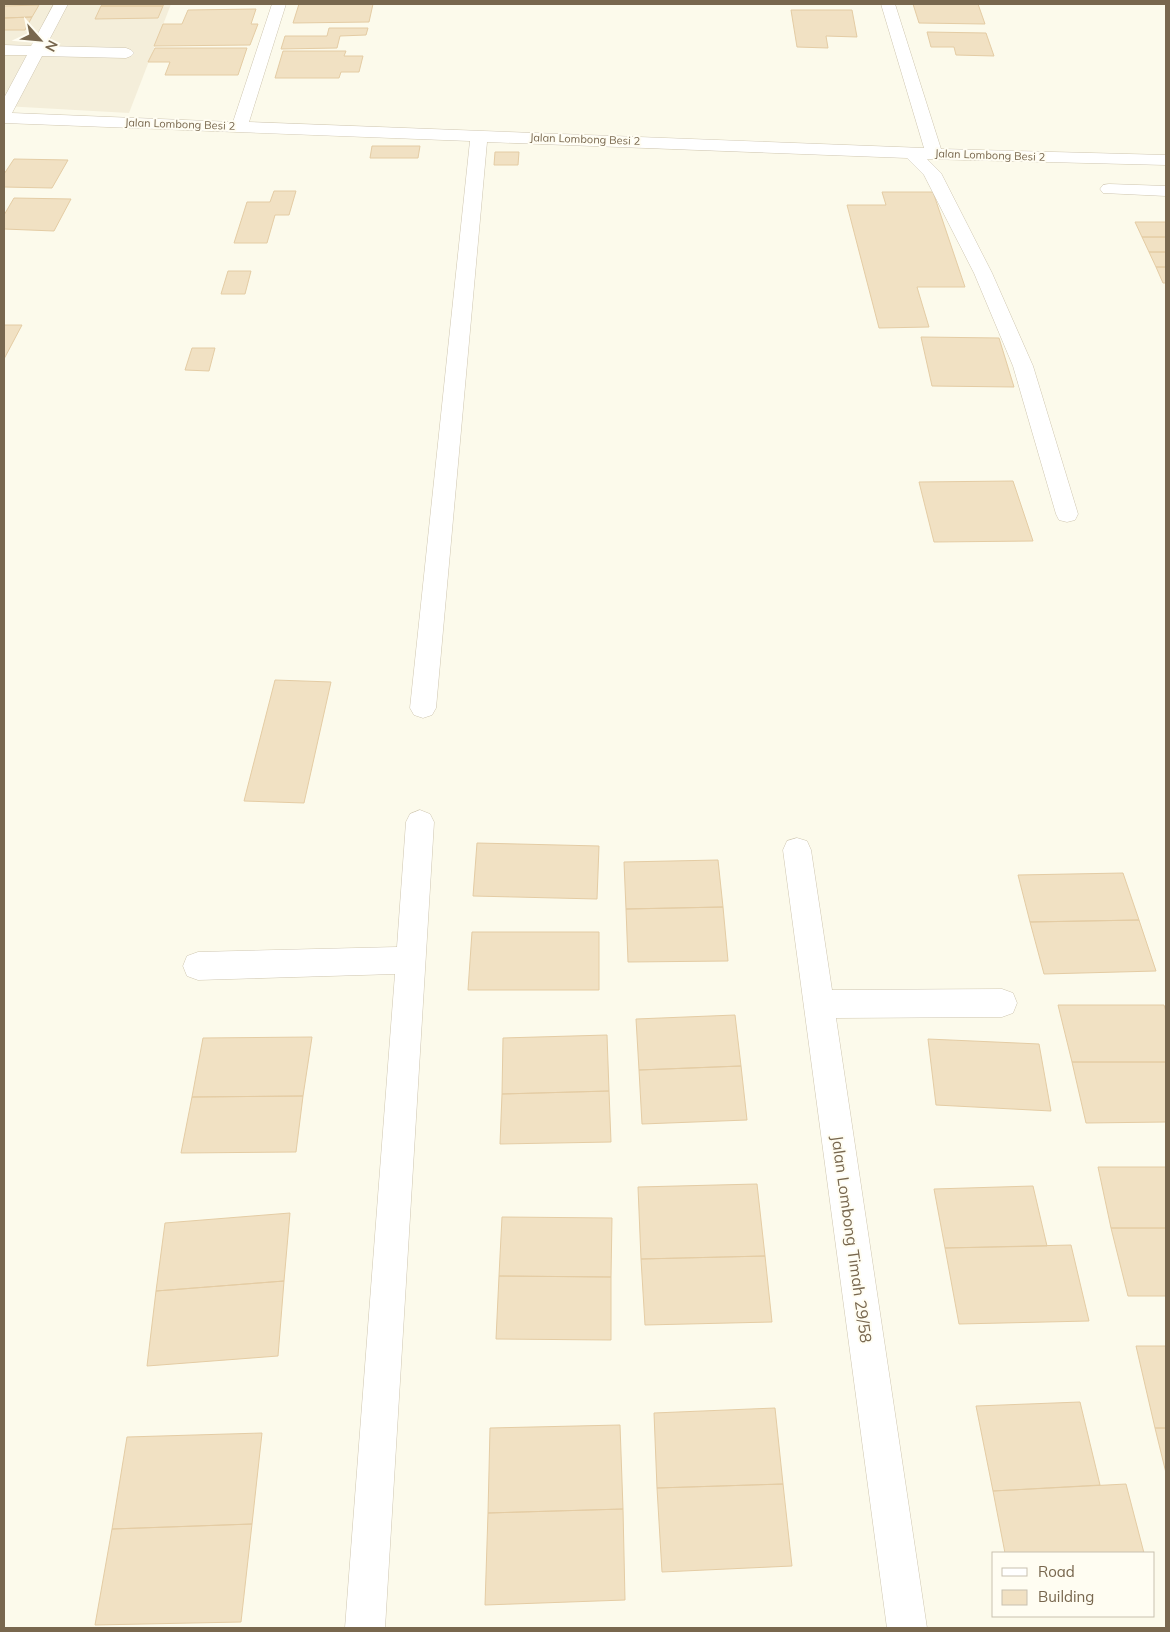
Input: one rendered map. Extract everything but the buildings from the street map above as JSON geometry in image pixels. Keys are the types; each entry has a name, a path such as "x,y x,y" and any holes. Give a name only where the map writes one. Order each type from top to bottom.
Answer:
{"street":[{"path":"4,134 7,116 36,51 61,4"},
{"path":"240,126 279,4"},
{"path":"888,4 934,153"},
{"path":"4,50 126,53"},
{"name":"Jalan Lombong Besi 2","path":"7,116 934,153 1166,160"},
{"path":"423,708 479,135"},
{"path":"912,152 932,172 983,273 1023,366 1067,514"},
{"path":"1110,189 1166,191"},
{"path":"365,1628 420,822"},
{"name":"Jalan Lombong Timah 29/58","path":"797,850 907,1628"},
{"path":"198,966 410,960"},
{"path":"819,1004 1002,1003"}],"shaded area":[{"path":"4,4 171,4 129,113 4,106"}]}
